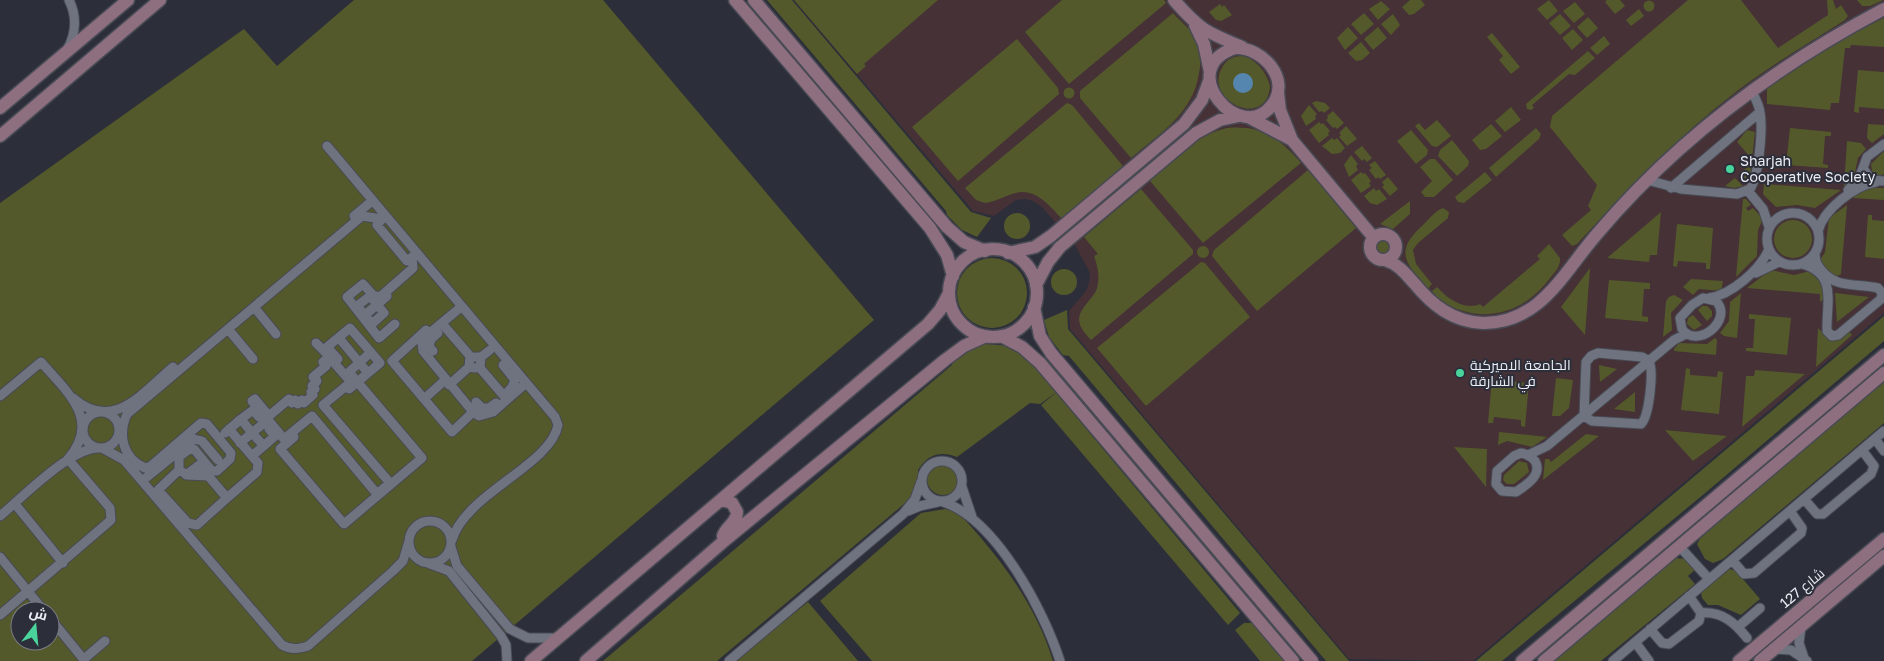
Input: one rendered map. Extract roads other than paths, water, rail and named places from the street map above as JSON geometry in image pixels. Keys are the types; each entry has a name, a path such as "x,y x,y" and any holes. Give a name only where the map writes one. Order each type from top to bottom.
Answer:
{"street":[{"path":"63,55 74,29 73,10 69,0"},
{"path":"0,108 128,0"},
{"path":"0,136 160,0"},
{"path":"735,0 930,228 947,255 953,276"},
{"path":"754,0 947,227 964,242 985,251 1008,253 1035,246 1051,236 1184,124 1202,100 1219,56 1227,51 1244,48"},
{"path":"1174,0 1194,23 1204,44 1210,76 1222,104 1243,117 1292,140"},
{"path":"1390,256 1433,304 1449,315 1482,323 1517,317 1547,297 1597,233 1647,180 1701,131 1797,58 1884,9"},
{"path":"1194,23 1216,37 1257,52 1269,63 1276,77 1280,110 1292,140 1374,238"},
{"path":"1278,90 1276,98 1268,110 1255,116 1220,120 1196,133 1060,247 1048,262 1036,285 1034,307 1040,336 1051,352 1312,661"},
{"path":"1647,180 1676,189 1732,194 1749,190 1756,177 1760,124 1760,112 1752,91"},
{"path":"1676,189 1685,175 1760,112"},
{"path":"1743,125 1760,124"},
{"path":"1806,217 1824,210 1856,183 1867,157 1884,144"},
{"path":"0,396 41,362 73,398 88,410 111,416 118,431 120,452 124,460 282,645 288,648 297,649 308,646 393,572 405,564 434,563 445,558 455,528 470,511 545,449 557,433 558,425 555,417 326,146"},
{"path":"1863,168 1867,178 1880,182"},
{"path":"1802,264 1815,253 1819,242 1818,231 1827,214 1854,191 1880,182"},
{"path":"1749,190 1770,208 1784,215 1799,214 1806,217 1818,231"},
{"path":"1749,190 1763,209 1770,227"},
{"path":"0,516 68,459 81,442 86,420 96,413 114,412 132,401 372,201"},
{"path":"182,473 179,457 188,450 194,449 212,471 217,471 230,459 231,453 207,424 201,423 150,466 145,468 138,466 124,449 121,436 127,414 362,216 370,215 382,219 377,225 407,261 412,257 414,262 413,268 380,297 373,295 363,284 347,298 379,338 395,324"},
{"path":"1674,340 1684,311 1699,300 1729,291 1759,265 1768,249 1767,234 1770,227 1784,215"},
{"path":"1384,235 1390,237 1396,245 1390,256 1379,259 1372,254 1370,246 1374,238 1384,235"},
{"path":"1051,236 1060,247"},
{"path":"1768,249 1779,262 1786,265 1802,264 1816,271 1827,285 1830,293 1827,331 1832,336 1838,335 1881,299 1882,293 1878,288 1837,284 1828,279 1817,264 1815,253"},
{"path":"531,661 928,324 940,310 949,293 953,276 966,259 985,251"},
{"path":"1008,253 1028,267 1036,285"},
{"path":"1680,326 1686,334 1697,337 1708,332 1718,323 1721,311 1732,294 1759,270 1779,262"},
{"path":"365,315 425,264"},
{"path":"949,293 951,306 960,322 970,330 986,336 1001,336 1020,328 1030,316 1034,307"},
{"path":"1708,298 1716,301 1721,311"},
{"path":"254,307 276,334"},
{"path":"461,307 425,337 422,343 426,357 472,412 479,416 493,412 526,383"},
{"path":"447,312 392,360 452,432 472,412"},
{"path":"433,351 429,346 431,340 460,314 515,380 512,388 489,408 482,408 476,402"},
{"path":"445,327 470,356 481,357 490,350"},
{"path":"339,338 328,347 357,382 422,458 344,524 280,449 357,382 380,363 350,328 339,338"},
{"path":"228,329 253,359"},
{"path":"1547,446 1536,464 1535,476 1516,492 1507,493 1498,488 1495,479 1500,468 1514,456 1528,455 1547,446 1674,340 1686,334"},
{"path":"586,661 724,540 954,353 986,336"},
{"path":"1001,336 1022,347 1040,363 1293,661"},
{"path":"339,338 368,373"},
{"path":"339,360 361,341"},
{"path":"316,342 351,382 323,405 390,483 377,494 312,416 284,439 252,402 255,399 269,416 290,399 292,403 295,400 298,404 302,400 304,403 313,395 311,392 315,389 312,386 317,382 313,377 326,366 323,362 329,357"},
{"path":"349,372 371,352"},
{"path":"1598,353 1642,357 1649,361 1651,368 1648,412 1642,423 1637,426 1592,421 1584,416 1586,367 1591,356 1598,353"},
{"path":"1522,661 1884,355"},
{"path":"469,367 470,356"},
{"path":"480,368 481,357"},
{"path":"424,399 469,367 480,368 504,396"},
{"path":"1544,661 1884,373"},
{"path":"73,398 82,416 83,430 87,442 124,460"},
{"path":"68,459 89,448 100,448 112,444 118,431 121,417 132,401"},
{"path":"220,438 252,410 276,436 252,456"},
{"path":"241,419 264,446"},
{"path":"240,443 264,423"},
{"path":"228,498 199,464 182,473 158,490 188,523 197,525 228,498 257,472 258,463 229,429"},
{"path":"1612,661 1884,431"},
{"path":"142,481 194,439 202,441 218,460"},
{"path":"1875,439 1884,452"},
{"path":"1804,499 1817,514 1823,514 1871,474 1874,466 1862,450"},
{"path":"1528,455 1536,464"},
{"path":"0,615 105,527 112,514 110,508 68,459"},
{"path":"1760,460 1767,463 1768,471"},
{"path":"729,661 903,514 915,499 922,475 930,464 943,461 956,466 960,472 966,504 975,521"},
{"path":"921,482 926,495 960,509 975,521 1004,554 1028,590 1048,629 1060,661"},
{"path":"903,514 920,506 952,499 959,493 962,485"},
{"path":"722,500 732,503 737,512 736,519 724,532 724,540"},
{"path":"15,504 63,563"},
{"path":"393,572 402,561 414,528 427,521 450,522 470,511"},
{"path":"1732,560 1744,574 1754,573 1801,533 1802,528 1790,511"},
{"path":"434,521 446,527 457,566 510,629 528,638 558,638"},
{"name":"شارع 127","path":"1739,661 1884,539"},
{"path":"409,541 414,556 425,563 449,572 496,629 506,645 507,661"},
{"path":"1679,546 1709,579"},
{"name":"شارع 127","path":"1760,661 1884,556"},
{"path":"0,558 36,601"},
{"path":"1650,629 1662,643 1668,644 1699,621 1701,613 1689,596"},
{"path":"1738,627 1760,608"},
{"path":"1582,610 1591,621"},
{"path":"1701,613 1714,613 1738,627 1747,638"},
{"path":"1801,627 1799,643 1805,660"},
{"path":"60,630 84,660 105,641"},
{"path":"1635,642 1648,661"},
{"path":"1775,649 1791,650 1805,660"}],"water":[{"path":"1243,73 1250,76 1253,83 1250,90 1243,93 1236,90 1233,83 1236,76"}],"place":[{"name":"Sharjah Cooperative Society","path":"1730,169"},
{"name":"الجامعة الاميركية في الشارقة","path":"1460,373"}]}
